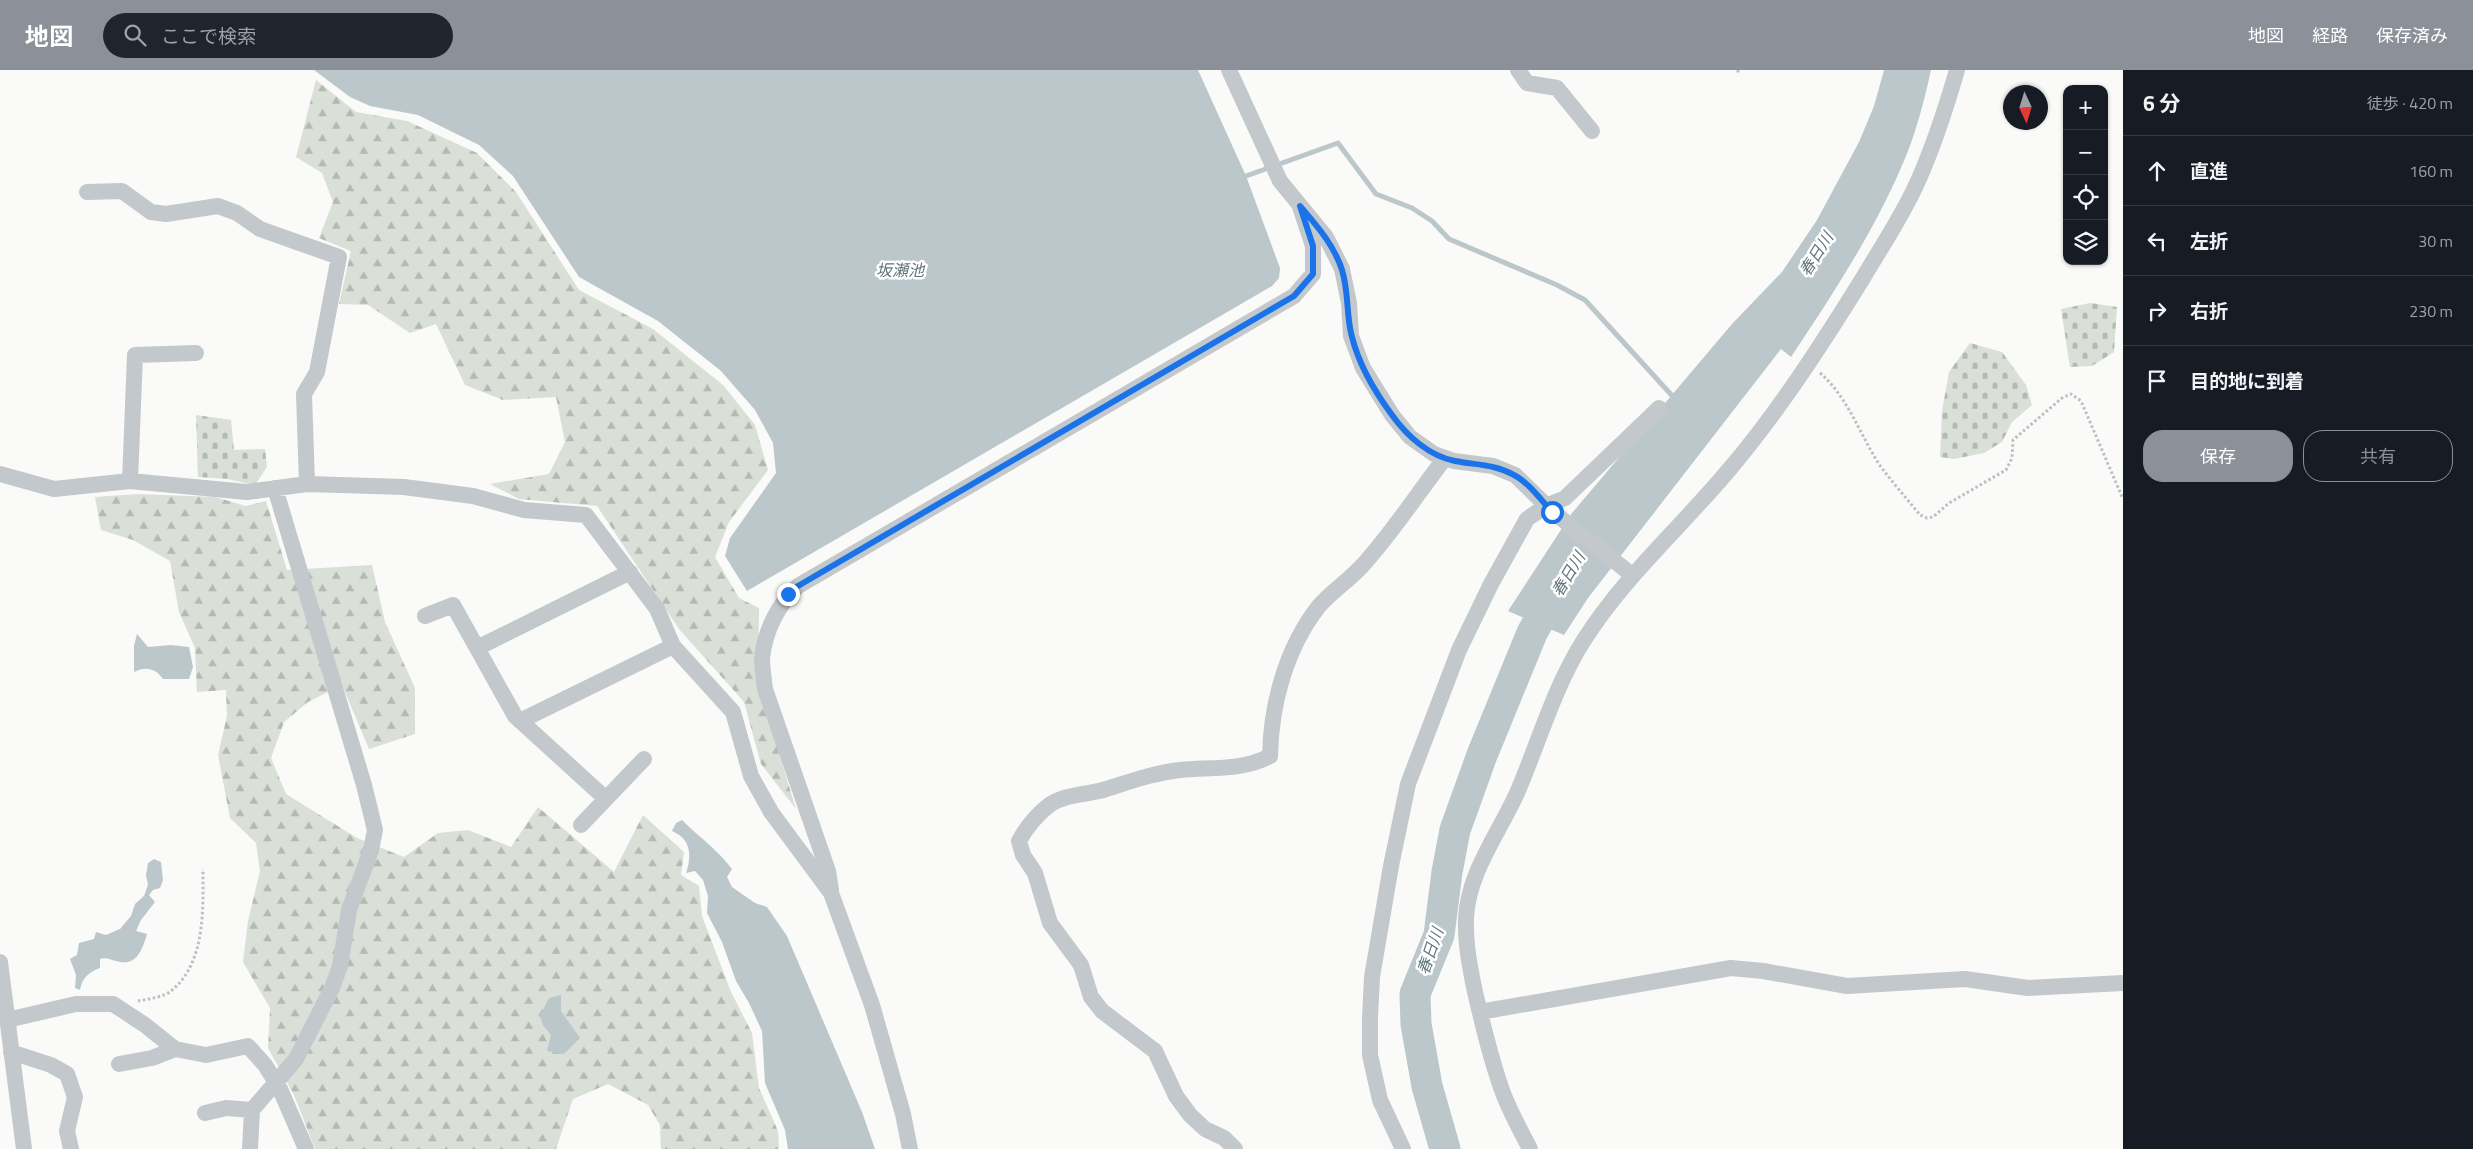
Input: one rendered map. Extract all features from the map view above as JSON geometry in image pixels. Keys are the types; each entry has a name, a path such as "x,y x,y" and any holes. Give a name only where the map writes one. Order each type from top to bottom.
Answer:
{"street":[{"path":"1229,70 1280,181 1326,237 1342,269 1349,303 1352,336 1363,368 1392,415 1410,437 1434,454 1445,458 1493,466 1516,475 1550,509 1630,573"},
{"path":"1518,70 1527,83 1557,88 1592,132"},
{"path":"1530,1149 1504,1097 1488,1051 1467,947 1466,918 1470,891 1532,760 1569,668 1583,641 1630,573 1727,472 1787,395 1850,298 1906,204 1943,119 1957,70"},
{"path":"87,192 122,191 151,212 166,214 218,206 237,213 260,229 339,257 317,372 304,394 307,484"},
{"path":"910,1149 903,1114 872,1005 831,893 828,871 765,689 762,658 769,628 780,606 798,586 1294,296 1313,274 1313,246 1300,206"},
{"path":"130,481 135,355 196,353"},
{"path":"1403,1149 1380,1100 1370,1054 1370,1018 1372,977 1391,866 1408,784 1459,650 1491,584 1528,519 1550,509 1565,498 1659,408"},
{"path":"1235,1149 1224,1138 1205,1129 1190,1115 1176,1096 1155,1051 1102,1011 1091,997 1081,965 1050,923 1035,874 1023,855 1020,841 1026,829 1049,805 1077,794 1101,790 1145,776 1181,770 1242,767 1257,763 1270,756 1270,726 1282,676 1297,640 1320,606 1362,567 1445,458"},
{"path":"0,474 54,489 130,481 247,492 307,484 404,487 472,496 524,510 586,515 657,609 673,646 733,712 751,776 771,812 831,893"},
{"path":"250,1149 252,1110 296,1060 332,988 340,966 349,910 371,850 374,830 364,784 275,488"},
{"path":"477,648 630,572"},
{"path":"425,616 453,605 515,716 605,798"},
{"path":"520,721 673,646"},
{"path":"581,824 644,759"},
{"path":"1480,1012 1731,968 1763,971 1847,986 1965,979 2028,988 2123,983"},
{"path":"0,970 24,1149"},
{"path":"7,1020 76,1004 113,1004 145,1025 175,1049 206,1055 248,1046 265,1065 276,1083 306,1149"},
{"path":"119,1064 152,1058 175,1049"},
{"path":"11,1052 51,1065 67,1074 75,1097 67,1131 71,1149"},
{"path":"205,1113 226,1108 252,1110"}],"path":[{"path":"1808,362 1831,382 1855,419 1880,466 1920,515 1927,518 1934,517 1948,503 2006,470 2012,458 2014,440 2062,398 2071,394 2081,401 2123,499"},
{"path":"113,1004 145,1000 170,992 186,975 198,945 203,913 202,868"}],"green space":[{"path":"316,80 356,112 407,121 477,153 516,192 579,290 653,329 723,385 755,425 768,470 729,522 715,557 739,598 759,608 758,685 796,809 761,764 744,702 679,629 597,506 519,499 490,484 549,474 565,442 556,397 503,400 465,385 436,324 410,333 368,305 339,304 351,251 319,238 333,202 322,173 296,157"},
{"path":"2090,303 2117,307 2114,352 2092,366 2070,367 2061,309"},
{"path":"1970,343 2002,352 2026,385 2032,405 2012,422 2002,442 1984,453 1954,459 1940,457 1942,411 1949,372"},
{"path":"196,415 231,420 234,450 265,449 267,467 255,485 227,479 198,477"},
{"path":"138,494 215,497 246,506 266,501 287,570 372,565 385,622 415,688 415,734 369,749 342,685 308,702 284,722 271,758 286,794 357,838 404,857 438,833 468,830 511,847 538,807 614,872 643,815 684,852 681,875 699,886 702,916 731,992 752,1033 759,1088 778,1131 779,1149 661,1149 660,1125 648,1105 608,1084 573,1099 556,1149 315,1149 294,1095 268,1048 270,1008 243,962 248,921 260,871 256,843 230,818 218,755 227,716 226,690 197,692 195,648 179,612 170,561 133,540 101,530 95,497"}],"water":[{"name":"坂瀬池","path":"314,70 1198,70 1246,176 1280,268 1279,278 1272,286 747,591 725,556 730,538 776,473 773,443 755,410 721,371 658,321 579,277 513,176 479,145 418,115 370,106 350,97"},
{"path":"1884,70 1931,70 1915,131 1884,205 1870,231 1840,282 1791,357 1781,349 1588,598 1564,635 1508,611 1572,513 1732,324 1782,272 1817,220 1859,142 1874,106"},
{"path":"137,634 148,647 171,645 189,647 193,667 189,679 163,679 157,672 150,669 134,672 134,646"},
{"path":"682,820 727,862 732,869 727,877 732,887 755,903 767,907 787,936 862,1112 875,1149 788,1149 785,1130 765,1083 762,1031 736,981 722,942 707,913 708,896 703,880 695,871 686,873 689,860 688,848 683,838 672,831 676,823"},
{"path":"154,859 161,862 163,880 160,888 153,890 149,895 155,902 141,920 136,931 147,934 140,952 129,962 107,958 100,959 100,968 87,976 82,982 80,990 75,988 76,975 70,959 77,955 79,943 94,939 96,932 106,935 120,929 131,916 135,904 144,896 148,885 146,875 148,863"},
{"path":"561,995 561,1011 580,1038 564,1054 547,1051 551,1035 543,1025 540,1016 549,998"}],"waterway":[{"path":"1246,176 1338,143 1376,194 1412,208 1432,221 1449,239 1557,285 1585,300 1676,400"},
{"name":"春日川","path":"1445,1149 1427,1086 1416,1024 1415,994 1439,935 1447,872 1455,830 1482,755 1532,633 1558,586"}],"route":[{"path":"788,594 798,586 1294,296 1313,274 1313,246 1300,206 1326,237 1342,269 1349,303 1352,336 1363,368 1392,415 1410,437 1434,454 1454,461 1493,466 1516,475 1552,512"}]}
